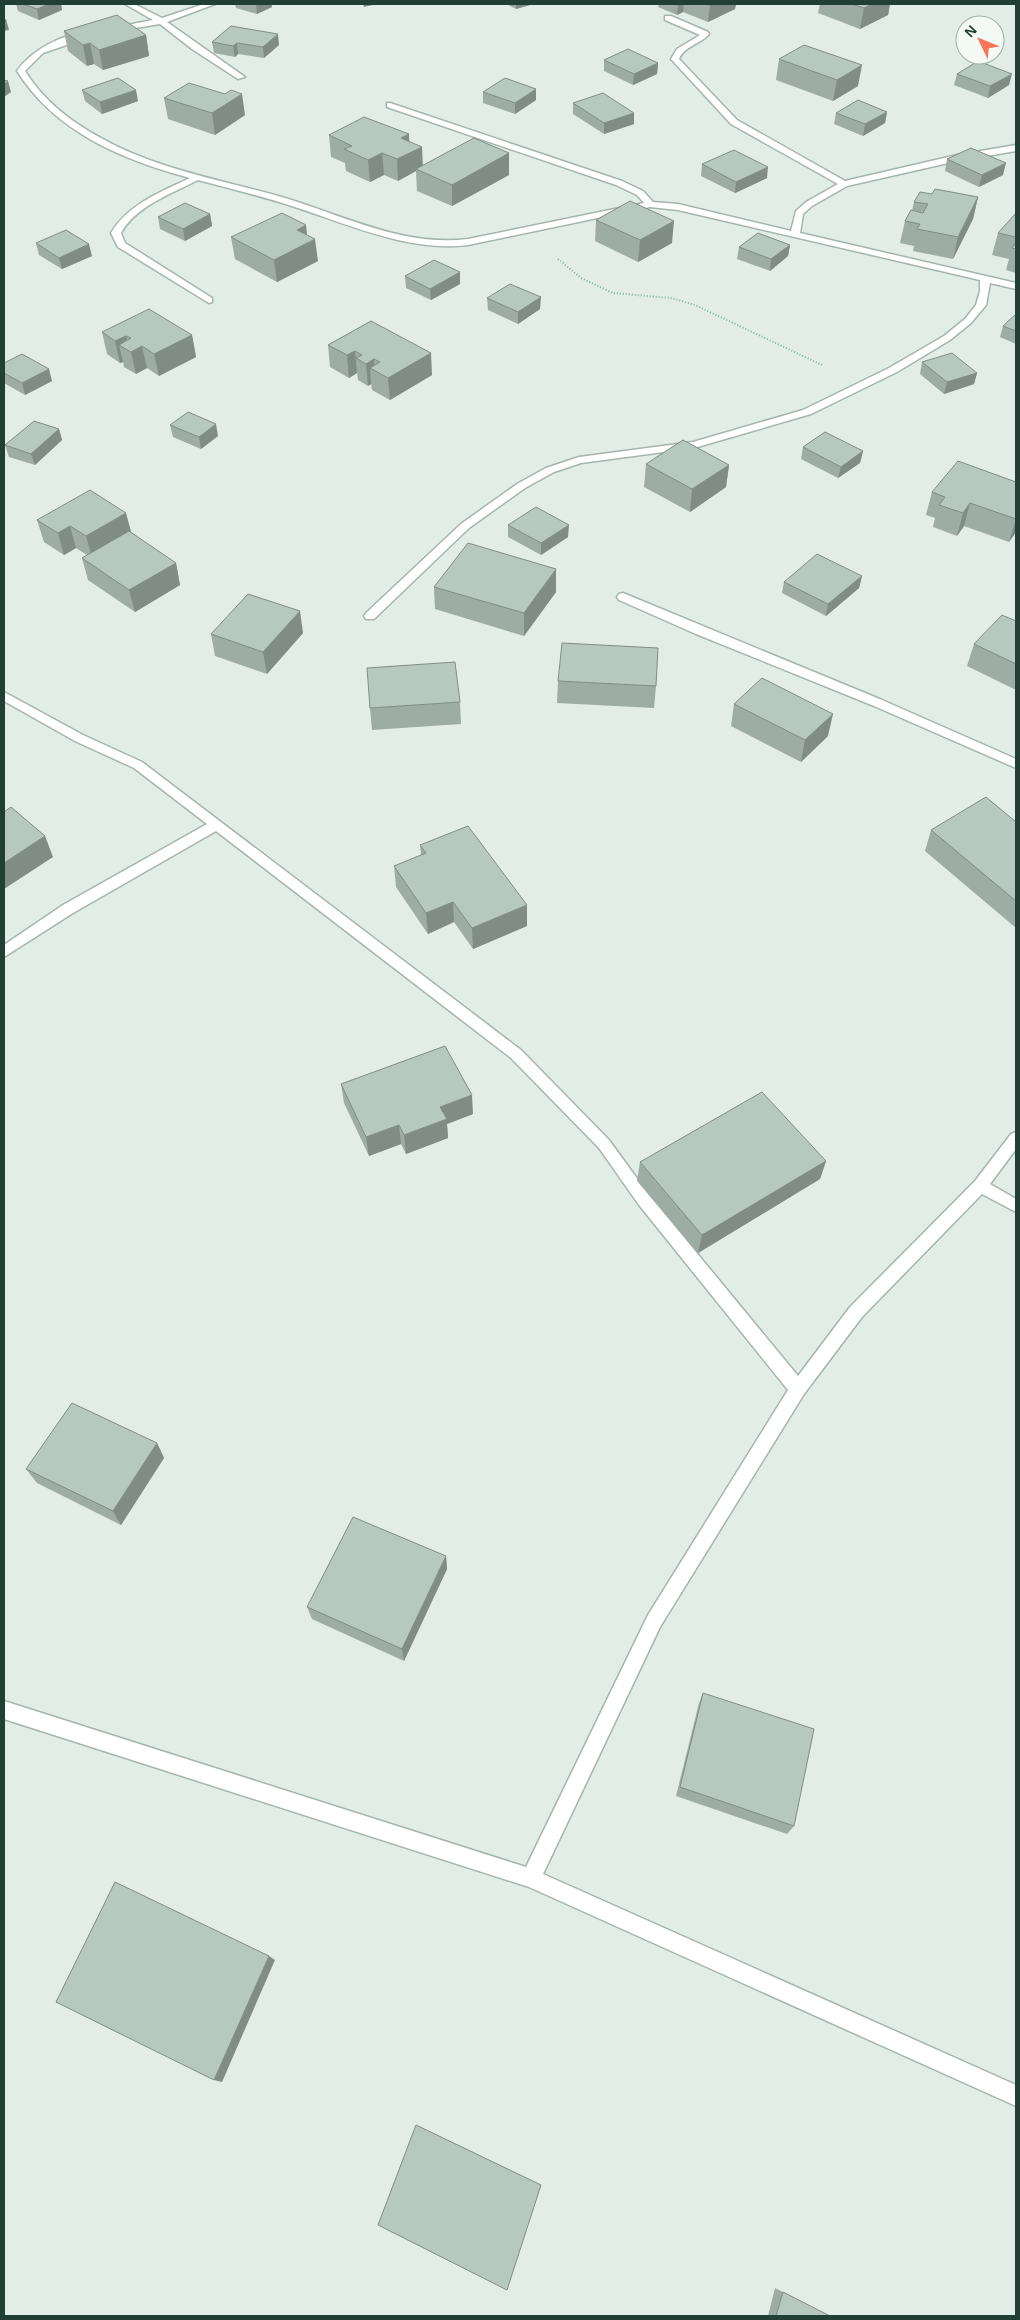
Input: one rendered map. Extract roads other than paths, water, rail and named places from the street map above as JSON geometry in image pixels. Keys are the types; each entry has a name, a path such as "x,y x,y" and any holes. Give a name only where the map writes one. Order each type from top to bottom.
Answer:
{"street":[{"path":"129,4 161,21 195,47 241,77"},
{"path":"107,31 161,21 211,4"},
{"path":"668,18 705,34 697,41 681,49 676,54 675,59 712,96 734,122 844,184"},
{"path":"89,35 47,47 27,60 21,72 28,85 58,113 98,141 196,178 281,200 391,236 428,242 461,243 650,204 678,207 1016,286"},
{"path":"390,104 619,183 640,193 650,204"},
{"path":"795,234 799,213 809,204 844,184 949,159 1016,148"},
{"path":"196,178 136,210 119,224 116,233 121,244 208,300"},
{"path":"370,616 465,526 522,486 550,470 579,460 694,445 755,429 807,412 893,370 947,338 968,321 981,305 985,291 984,279"},
{"path":"623,597 700,631 878,703 1016,764"},
{"path":"4,696 78,738 138,765 516,1054 604,1144 644,1200 798,1389"},
{"path":"4,952 68,910 216,825"},
{"path":"530,1878 654,1621 798,1389 856,1312 980,1186 1016,1138"},
{"path":"980,1186 1016,1206"},
{"path":"4,1710 530,1878 1016,2096"}]}
